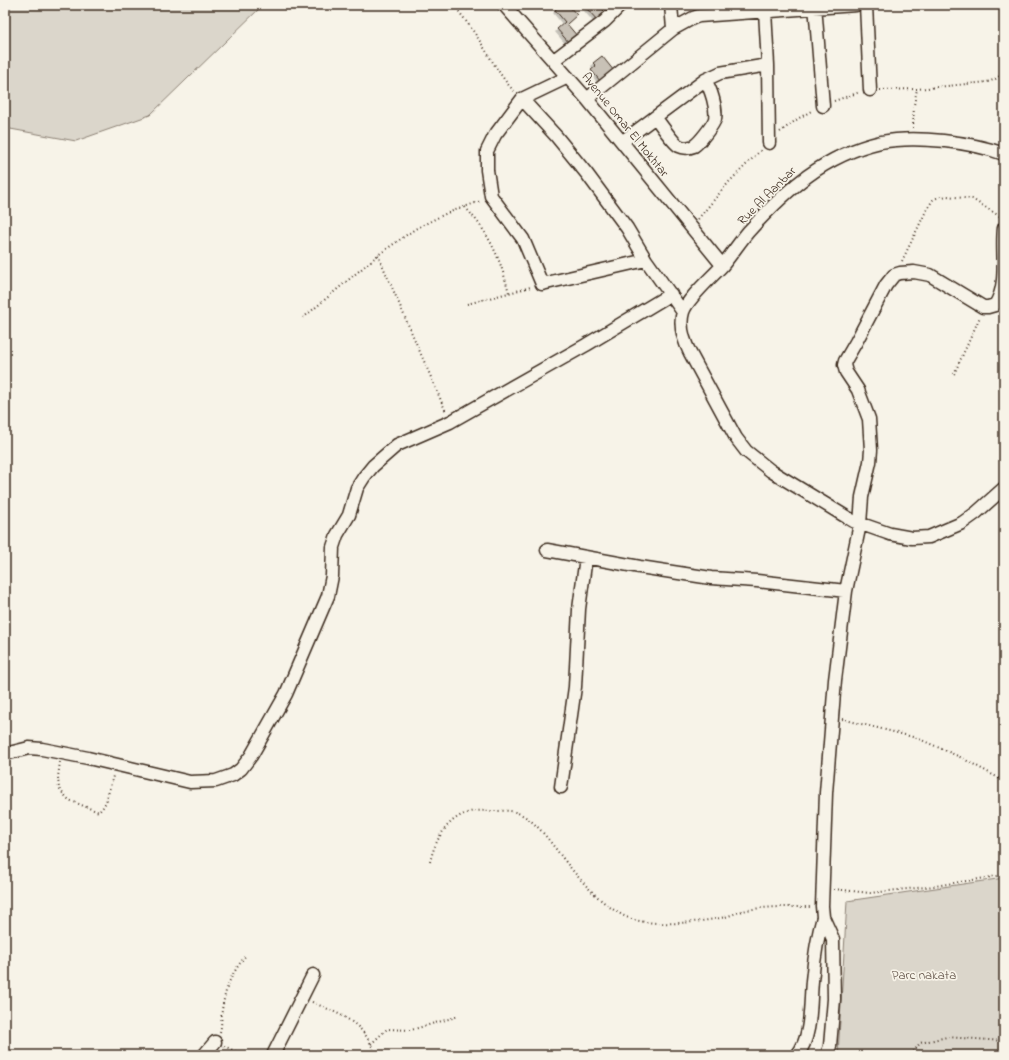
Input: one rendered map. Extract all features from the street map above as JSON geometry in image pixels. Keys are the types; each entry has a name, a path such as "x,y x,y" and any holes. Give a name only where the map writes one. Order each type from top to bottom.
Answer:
{"street":[{"name":"Avenue Omar El Mokhtar","path":"504,5 554,60 623,141 722,266"},
{"path":"554,60 605,20 620,5"},
{"path":"671,5 673,28"},
{"path":"587,99 673,28 693,18 699,16 815,6 856,5"},
{"path":"866,5 870,90"},
{"path":"815,6 823,106"},
{"path":"765,11 768,65 769,143"},
{"path":"623,141 705,80 720,74 768,65"},
{"path":"568,77 522,99 495,135 487,151 487,170 491,196 524,239 542,284 646,260"},
{"path":"655,117 678,145 685,148 693,146 702,138 713,123 715,117 712,94 705,80"},
{"path":"522,99 556,136 587,174 627,228 646,260 683,312 682,325 685,343 728,424 746,452 771,471 853,521 890,534 912,538 930,537 962,523 976,513 1004,488"},
{"name":"Rue Al Aanbar","path":"683,312 691,300 722,266 748,233 792,187 812,172 847,154 881,142 913,139 961,143 1004,154"},
{"path":"797,1055 805,1042 822,912 826,793 831,717 846,590 860,524 862,497 870,462 871,450 869,419 858,390 846,372 844,365 886,285 894,275 907,272 924,273 930,275 984,307 992,307 995,305 998,302 1004,279 1004,228"},
{"path":"5,754 29,748 42,748 190,782 216,781 233,775 251,756 286,694 328,596 332,576 333,547 337,535 349,515 357,488 364,477 392,448 450,422 586,345 671,294"},
{"path":"547,550 711,578 846,590"},
{"path":"561,787 575,687 578,623 586,557"},
{"path":"822,912 833,939 834,999 830,1046 827,1055"},
{"path":"273,1055 312,975"},
{"path":"204,1055 215,1042"}],"path":[{"path":"454,5 481,43 508,86 522,99"},
{"path":"691,228 729,182 784,128 799,118 823,106 856,93 870,90 916,89 987,82 994,80 1002,74 1004,70"},
{"path":"913,139 916,89"},
{"path":"303,318 378,256 415,229 447,213 491,196"},
{"path":"894,275 927,208 933,200 947,196 972,199 1004,219"},
{"path":"465,207 477,219 494,248 502,265 509,292"},
{"path":"378,256 450,422"},
{"path":"467,304 542,284"},
{"path":"954,374 984,307"},
{"path":"831,717 857,722 917,738 960,757 1004,781"},
{"path":"62,753 58,777 59,789 69,800 99,812 103,807 116,765"},
{"path":"430,862 435,845 451,822 457,817 479,811 515,812 527,818 551,842 582,881 606,904 617,912 630,918 655,922 691,922 720,918 743,911 822,912"},
{"path":"822,887 870,893 935,886 1004,875"},
{"path":"243,1055 215,1042 221,1026 222,1010 229,981 233,972 246,955"},
{"path":"302,998 349,1020 359,1027 366,1035 375,1055"},
{"path":"371,1044 388,1029 411,1030 459,1016"},
{"path":"911,1055 920,1043 947,1037 1004,1042"}],"green space":[{"path":"5,5 263,5 150,115 76,141 5,128"},
{"name":"Parc nakata","path":"1004,878 1004,1055 838,1055 847,901"}],"building":[{"path":"561,5 568,5 577,15 567,24 578,37 570,44 557,29 565,22 555,10"},
{"path":"590,5 599,5 608,16 600,23 586,8"},
{"path":"602,56 614,71 601,82 591,70 596,66 593,63"}]}
